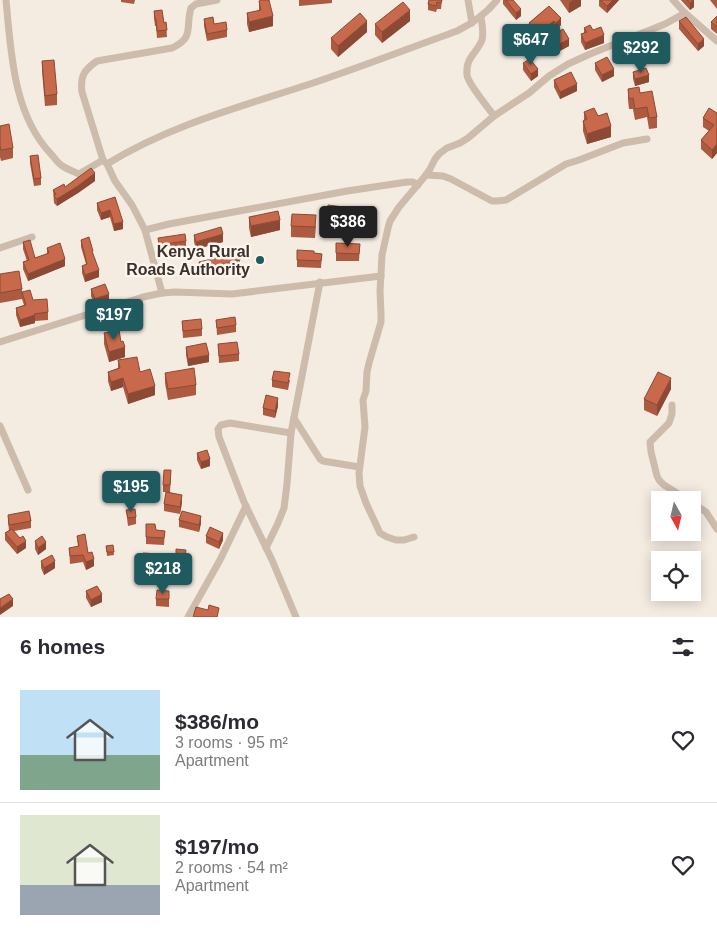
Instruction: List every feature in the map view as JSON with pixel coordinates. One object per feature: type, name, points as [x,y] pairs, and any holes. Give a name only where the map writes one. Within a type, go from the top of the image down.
[{"type":"street","points":[[6,0],[14,72],[31,127],[42,144],[61,165],[79,174],[199,120],[318,81],[457,31],[486,14],[497,0]]},
{"type":"street","points":[[162,293],[145,230],[105,162],[82,92],[81,81],[83,74],[97,61],[172,48],[179,45],[185,41],[188,35],[191,8],[196,4],[217,0]]},
{"type":"street","points":[[468,0],[472,23]]},
{"type":"street","points":[[674,0],[685,13],[717,41]]},
{"type":"street","points":[[414,537],[396,540],[387,538],[380,533],[366,503],[358,473],[365,427],[363,400],[366,391],[367,372],[380,322],[382,255],[390,221],[399,207],[426,175],[439,154],[447,148],[460,143],[494,116],[529,93],[549,76],[568,64],[664,24],[685,13]]},
{"type":"street","points":[[481,17],[483,36],[469,59],[467,75],[494,116]]},
{"type":"street","points":[[426,175],[443,176],[492,200],[501,201],[506,200],[566,164],[623,143],[647,139]]},
{"type":"street","points":[[145,230],[347,191],[407,182],[413,182],[418,185]]},
{"type":"street","points":[[0,248],[32,238]]},
{"type":"street","points":[[0,342],[143,297],[162,293],[232,294],[381,276]]},
{"type":"street","points":[[266,548],[284,508],[291,433],[320,282]]},
{"type":"street","points":[[672,405],[669,423],[650,442],[657,476],[664,485],[674,491]]},
{"type":"street","points":[[294,418],[320,459],[359,467]]},
{"type":"street","points":[[291,433],[230,423],[221,425],[218,429],[222,446],[246,506],[296,617]]},
{"type":"street","points":[[0,426],[28,490]]},
{"type":"street","points":[[188,617],[220,560],[246,506]]},
{"type":"street","points":[[701,509],[706,512],[717,529]]},
{"type":"building","points":[[269,0],[273,16],[249,22],[247,13],[261,10],[259,1]]},
{"type":"building","points":[[429,0],[442,0],[441,3],[437,2],[436,6],[428,4]]},
{"type":"building","points":[[506,0],[513,0],[521,9],[516,13]]},
{"type":"building","points":[[600,0],[613,0],[607,6]]},
{"type":"building","points":[[403,2],[410,10],[382,32],[375,24]]},
{"type":"building","points":[[549,6],[561,18],[537,34],[529,23]]},
{"type":"building","points":[[162,10],[167,30],[157,31],[154,11]]},
{"type":"building","points":[[360,13],[367,21],[338,46],[331,38]]},
{"type":"building","points":[[717,16],[717,27],[711,22]]},
{"type":"building","points":[[213,17],[214,24],[226,22],[227,30],[207,34],[204,19]]},
{"type":"building","points":[[686,17],[704,39],[698,44],[679,21]]},
{"type":"building","points":[[590,25],[593,30],[601,27],[604,35],[585,43],[581,34],[587,32],[584,28]]},
{"type":"building","points":[[563,29],[569,39],[556,46],[551,36]]},
{"type":"building","points":[[607,57],[614,69],[602,75],[595,63]]},
{"type":"building","points":[[530,59],[538,69],[531,74],[523,63]]},
{"type":"building","points":[[54,60],[57,94],[45,96],[42,61]]},
{"type":"building","points":[[646,68],[649,75],[635,79],[633,72]]},
{"type":"building","points":[[571,72],[577,84],[560,92],[554,80]]},
{"type":"building","points":[[639,87],[640,93],[652,91],[657,117],[649,118],[647,107],[635,109],[633,98],[629,99],[628,89]]},
{"type":"building","points":[[594,108],[598,116],[607,113],[611,126],[587,134],[583,121],[587,119],[584,112]]},
{"type":"building","points":[[709,108],[717,113],[717,144],[712,150],[701,140],[714,125],[703,118]]},
{"type":"building","points":[[9,124],[13,148],[1,150],[0,126]]},
{"type":"building","points":[[38,155],[41,178],[34,179],[30,156]]},
{"type":"building","points":[[91,168],[95,173],[78,186],[57,199],[54,196],[56,194],[53,190],[64,184],[65,187]]},
{"type":"building","points":[[115,197],[123,222],[114,224],[110,210],[101,213],[97,203]]},
{"type":"building","points":[[328,205],[351,208],[350,220],[327,217]]},
{"type":"building","points":[[278,211],[280,220],[251,226],[249,217]]},
{"type":"building","points":[[292,214],[316,215],[315,227],[291,226]]},
{"type":"building","points":[[221,227],[223,234],[196,242],[194,235]]},
{"type":"building","points":[[185,234],[186,241],[159,245],[158,238]]},
{"type":"building","points":[[89,237],[99,270],[85,275],[82,266],[87,264],[81,240]]},
{"type":"building","points":[[30,240],[35,258],[49,253],[47,248],[60,243],[65,259],[28,274],[23,262],[29,260],[23,242]]},
{"type":"building","points":[[336,243],[360,244],[359,254],[336,253]]},
{"type":"building","points":[[297,250],[314,251],[314,253],[322,254],[321,261],[297,260]]},
{"type":"building","points":[[239,253],[240,260],[200,268],[199,262]]},
{"type":"building","points":[[19,271],[22,289],[0,293],[0,274]]},
{"type":"building","points":[[105,284],[109,294],[95,299],[91,289]]},
{"type":"building","points":[[30,290],[33,300],[47,299],[48,312],[34,314],[20,320],[16,308],[26,305],[22,292]]},
{"type":"building","points":[[235,317],[236,325],[217,328],[216,320]]},
{"type":"building","points":[[201,319],[202,329],[183,331],[182,321]]},
{"type":"building","points":[[119,330],[121,342],[123,341],[125,347],[109,352],[104,333]]},
{"type":"building","points":[[237,342],[239,354],[219,356],[218,344]]},
{"type":"building","points":[[206,343],[209,355],[188,359],[186,347]]},
{"type":"building","points":[[137,357],[140,372],[150,369],[155,386],[128,394],[123,378],[111,382],[108,372],[120,368],[118,360]]},
{"type":"building","points":[[194,368],[196,385],[168,389],[165,373]]},
{"type":"building","points":[[274,371],[290,373],[288,383],[272,380]]},
{"type":"building","points":[[658,372],[671,378],[657,405],[644,399]]},
{"type":"building","points":[[266,395],[278,398],[275,411],[263,408]]},
{"type":"building","points":[[207,450],[210,459],[201,462],[197,453]]},
{"type":"building","points":[[164,470],[171,470],[170,485],[163,485]]},
{"type":"building","points":[[166,492],[182,495],[180,507],[164,504]]},
{"type":"building","points":[[135,509],[136,517],[128,518],[126,510]]},
{"type":"building","points":[[29,511],[31,521],[9,525],[8,515]]},
{"type":"building","points":[[182,511],[201,516],[199,525],[179,520]]},
{"type":"building","points":[[146,524],[155,524],[156,530],[165,531],[164,538],[146,537]]},
{"type":"building","points":[[210,527],[223,533],[219,542],[206,536]]},
{"type":"building","points":[[12,529],[20,538],[23,536],[26,541],[17,547],[5,533]]},
{"type":"building","points":[[85,534],[88,553],[92,552],[94,559],[86,562],[83,555],[70,556],[69,548],[79,546],[77,536]]},
{"type":"building","points":[[42,536],[46,542],[38,548],[35,541]]},
{"type":"building","points":[[113,545],[114,552],[107,552],[106,546]]},
{"type":"building","points":[[176,549],[186,550],[185,557],[189,557],[188,563],[173,561],[174,556],[176,556]]},
{"type":"building","points":[[143,553],[158,554],[157,565],[143,564]]},
{"type":"building","points":[[52,555],[55,561],[44,568],[41,561]]},
{"type":"building","points":[[97,586],[102,594],[91,600],[86,591]]},
{"type":"building","points":[[157,590],[169,591],[169,599],[156,599]]},
{"type":"building","points":[[9,594],[13,599],[0,608],[0,599]]},
{"type":"building","points":[[209,605],[219,608],[217,617],[193,617],[196,607],[208,610]]},
{"type":"place","name":"Kenya Rural Roads Authority","points":[[260,260]]}]
